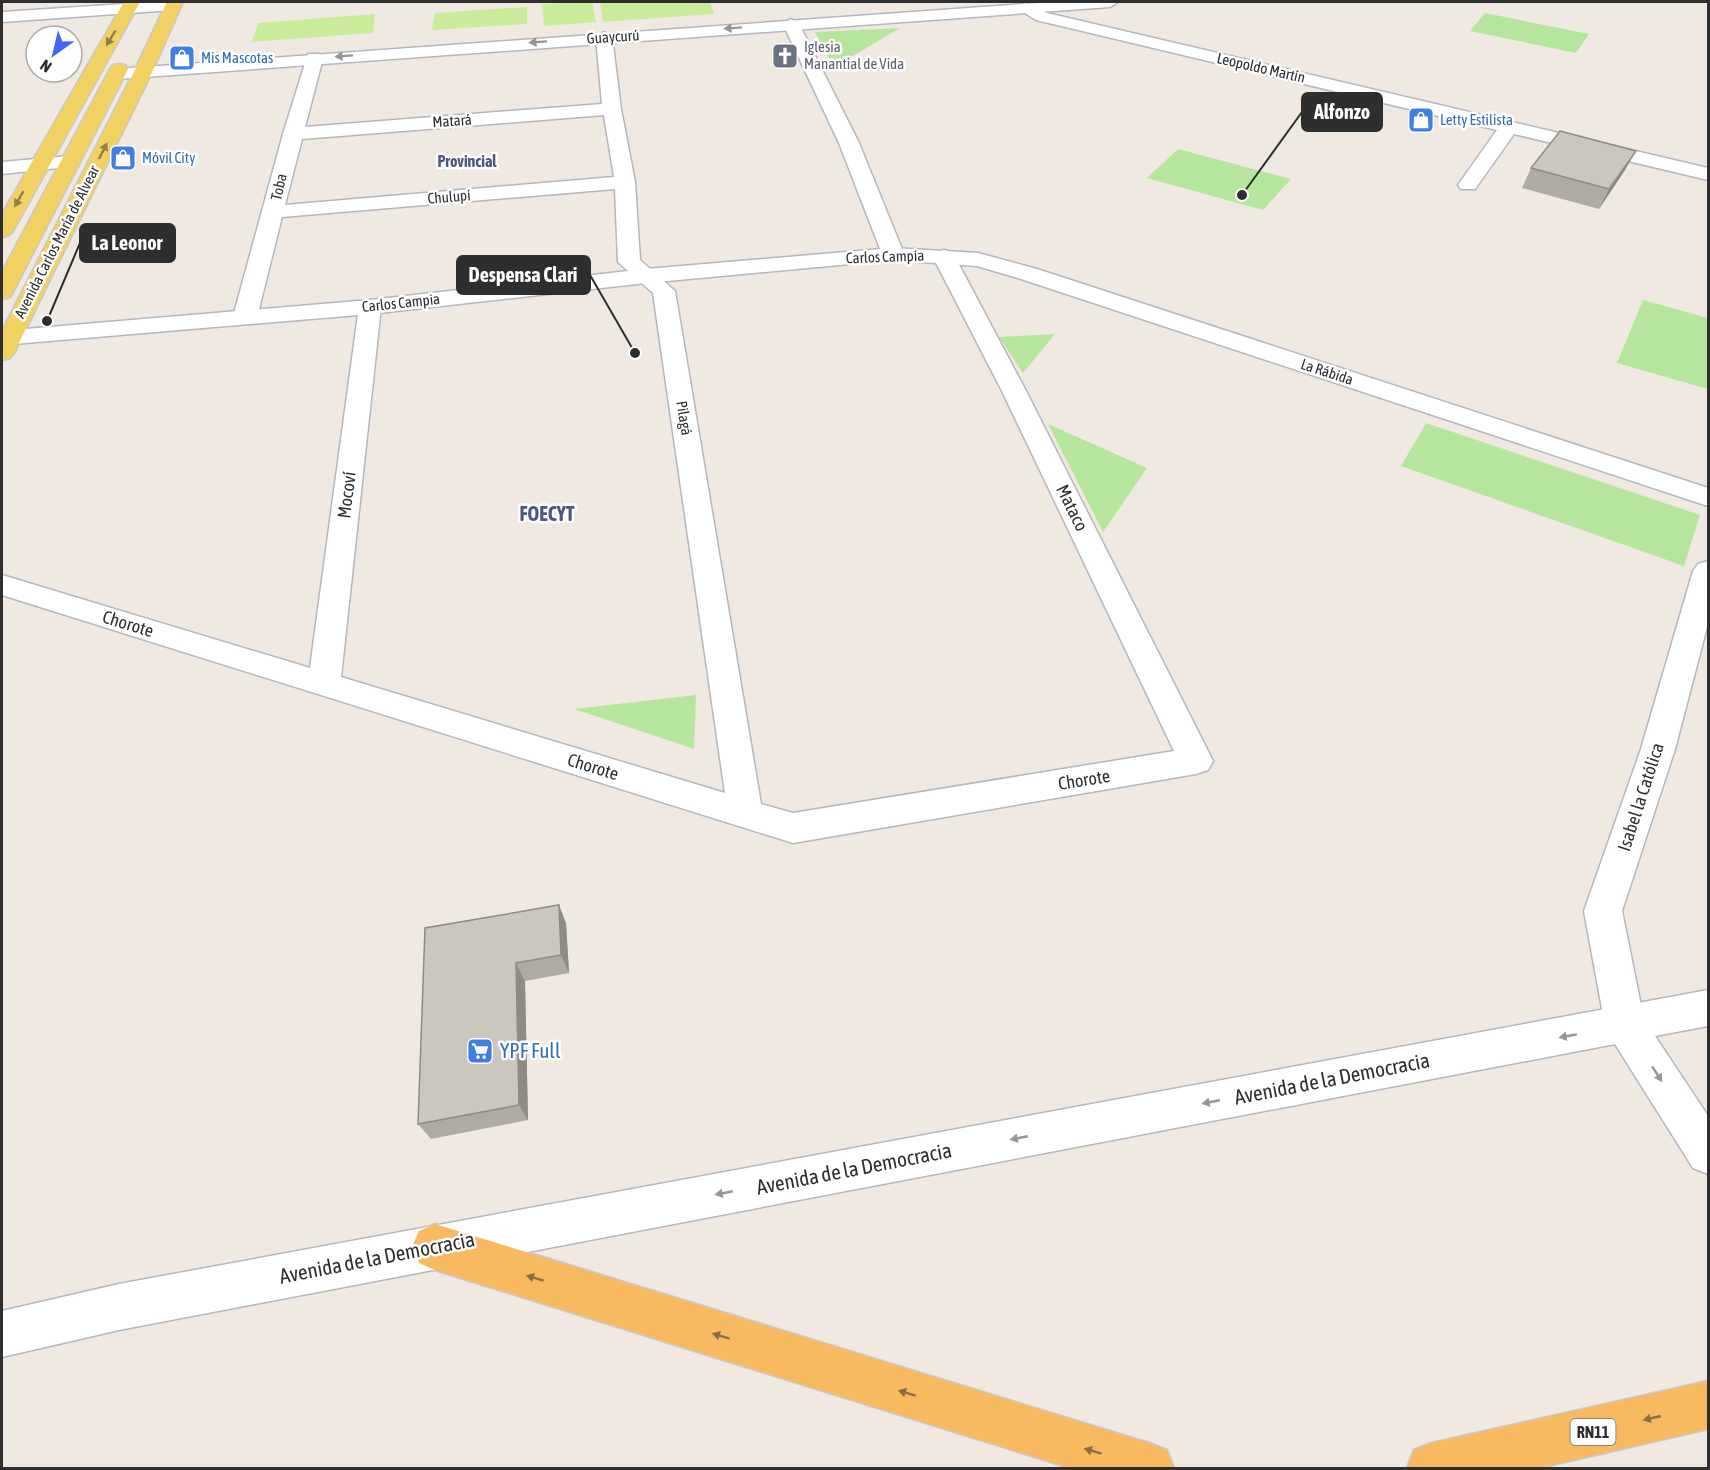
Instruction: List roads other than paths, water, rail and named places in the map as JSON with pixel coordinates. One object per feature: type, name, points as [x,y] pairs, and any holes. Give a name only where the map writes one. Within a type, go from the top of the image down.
[{"type":"highway","points":[[435,1247],[1149,1468]]},
{"type":"highway","name":"RN11","points":[[1432,1468],[1708,1405]]},
{"type":"main road","points":[[142,26],[164,3]]},
{"type":"main road","name":"Avenida Carlos María de Alvear","points":[[4,343],[142,72],[164,3]]},
{"type":"main road","points":[[2,231],[131,4]]},
{"type":"main road","name":"Avenida Carlos María de Alvear","points":[[2,292],[127,54]]},
{"type":"street","name":"Guaycurú","points":[[117,74],[1110,2]]},
{"type":"street","points":[[2,17],[131,4],[164,3]]},
{"type":"street","name":"Leopoldo Martín","points":[[1025,8],[1042,17],[1708,174]]},
{"type":"street","points":[[791,24],[849,143],[893,254]]},
{"type":"street","name":"Pilagá","points":[[604,37],[612,109],[625,182],[629,262],[664,291],[745,814]]},
{"type":"street","name":"Toba","points":[[245,316],[314,58]]},
{"type":"street","name":"Matará","points":[[292,134],[612,109]]},
{"type":"street","points":[[1468,185],[1509,127]]},
{"type":"street","points":[[2,168],[70,162]]},
{"type":"street","name":"Chulupí","points":[[273,212],[625,182]]},
{"type":"street","name":"Carlos Campia","points":[[4,343],[245,316],[370,307],[646,276],[893,254],[944,257]]},
{"type":"street","name":"La Rábida","points":[[944,257],[978,260],[1029,274],[1708,497]]},
{"type":"street","name":"Mataco","points":[[944,257],[1014,391],[1197,761]]},
{"type":"street","name":"Mocoví","points":[[324,684],[370,307]]},
{"type":"street","name":"Isabel la Católica","points":[[1625,1025],[1603,911],[1658,749],[1708,571]]},
{"type":"street","name":"Chorote","points":[[2,585],[793,828],[1197,761]]},
{"type":"street","name":"Avenida de la Democracia","points":[[2,1334],[119,1307],[1708,1008]]},
{"type":"street","points":[[1625,1025],[1708,1153]]},
{"type":"place","name":"Iglesia Manantial de Vida","points":[[785,56]]},
{"type":"place","name":"Mis Mascotas","points":[[182,58]]},
{"type":"place","name":"Letty Estilista","points":[[1421,120]]},
{"type":"place","name":"Móvil City","points":[[123,158]]},
{"type":"place","name":"Alfonzo","points":[[1242,195]]},
{"type":"place","name":"La Leonor","points":[[47,321]]},
{"type":"place","name":"Despensa Clari","points":[[635,353]]},
{"type":"place","name":"YPF Full","points":[[480,1051]]},
{"type":"district","name":"Provincial","points":[[467,161]]},
{"type":"district","name":"FOECYT","points":[[547,514]]}]
